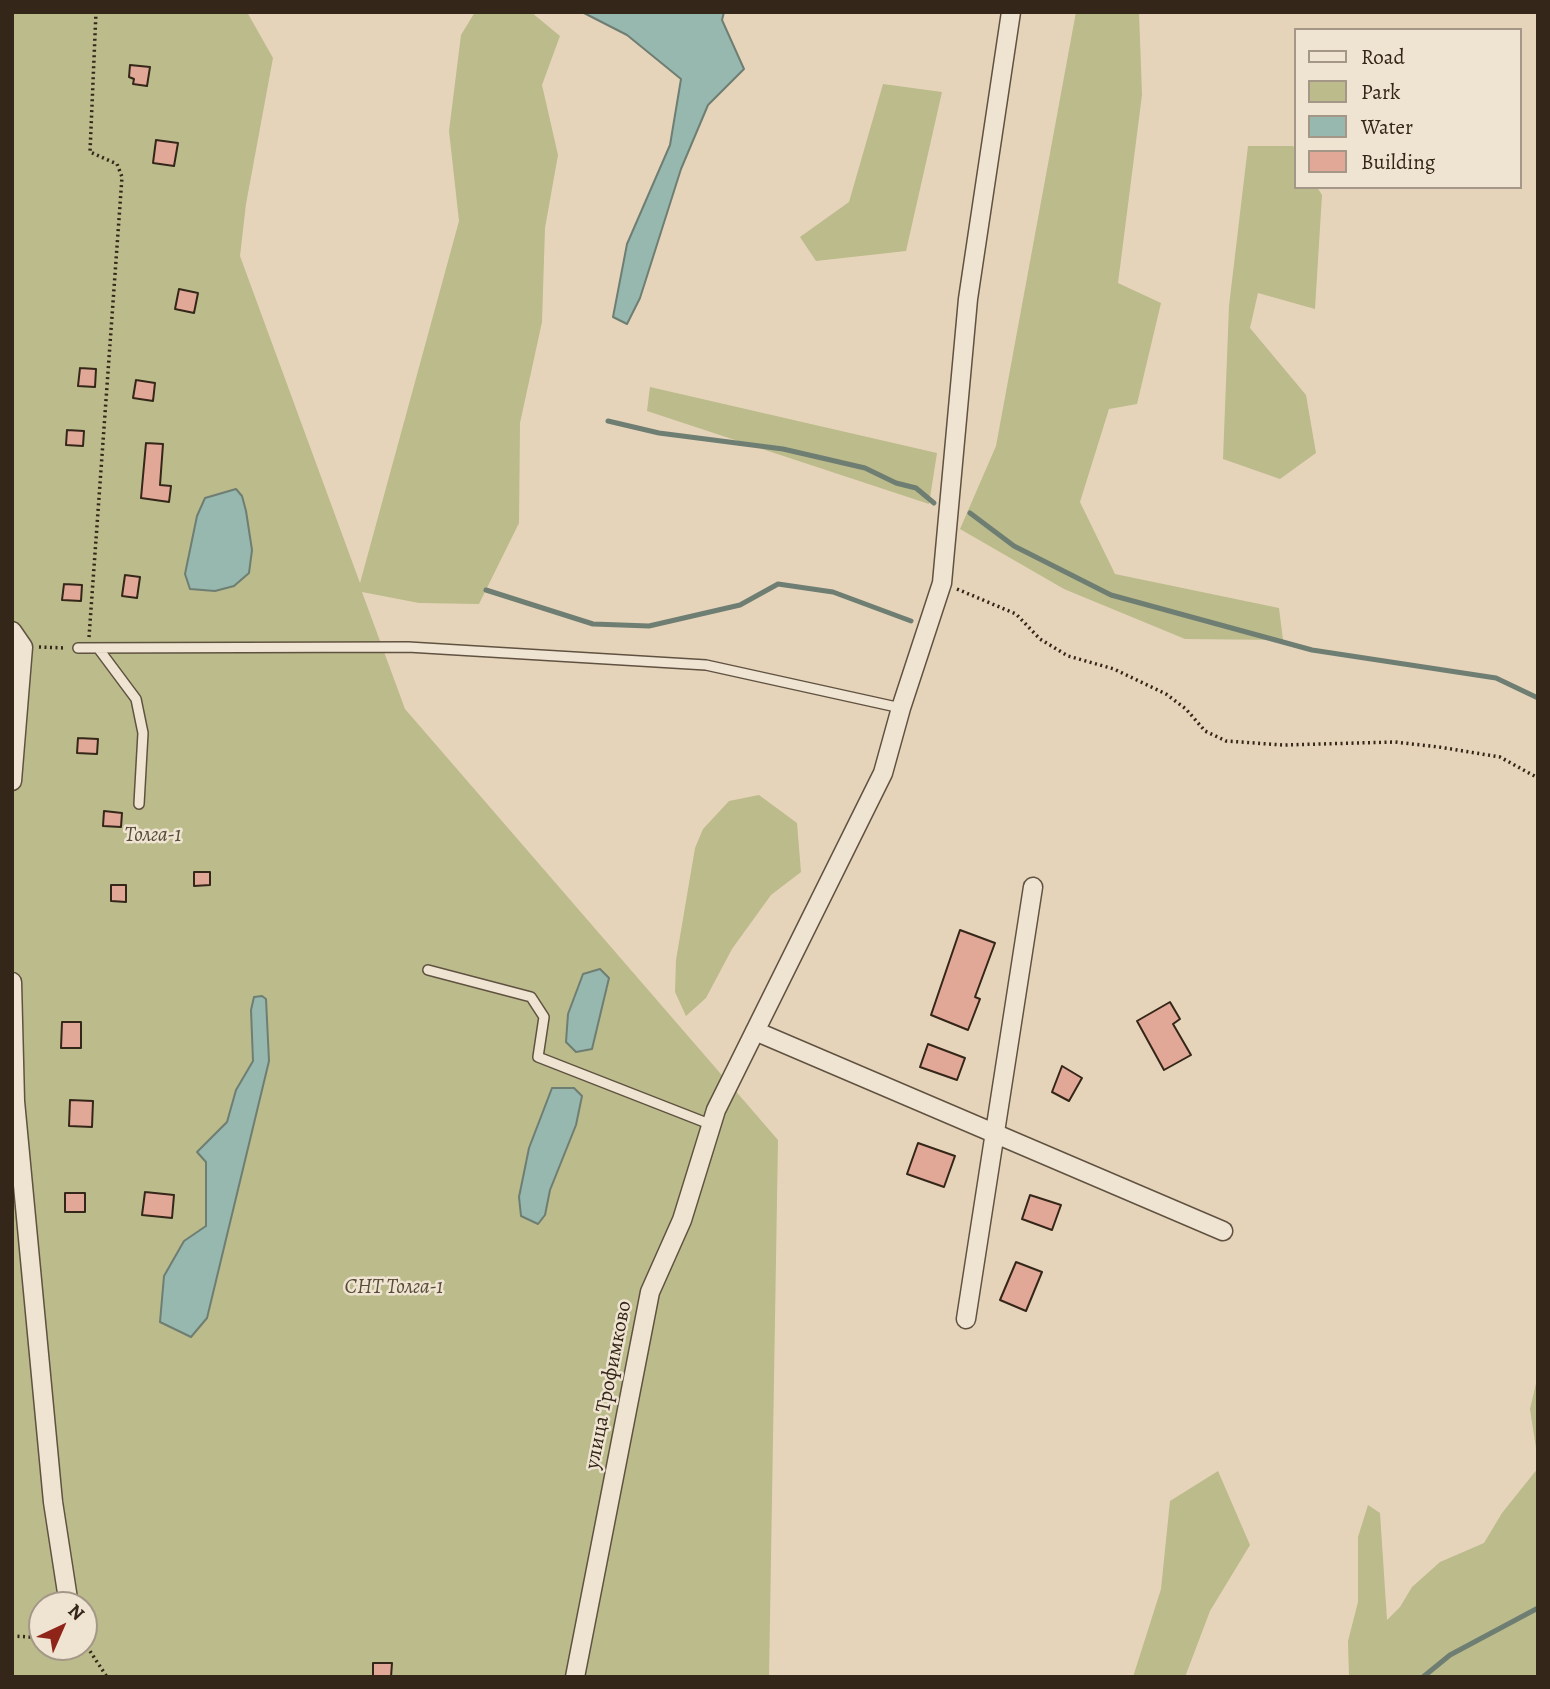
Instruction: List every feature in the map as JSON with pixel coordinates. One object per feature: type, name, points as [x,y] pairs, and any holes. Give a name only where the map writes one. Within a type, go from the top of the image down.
[{"type":"street","name":"улица Трофимково","points":[[575,1677],[650,1292],[682,1220],[714,1117],[883,773],[942,583],[968,299],[1011,12]]},
{"type":"street","points":[[12,631],[23,647],[12,781]]},
{"type":"street","points":[[966,1318],[1033,887]]},
{"type":"street","points":[[12,982],[15,1101],[53,1502],[67,1591]]},
{"type":"street","points":[[755,1031],[1223,1231]]},
{"type":"lane","points":[[88,647],[408,647],[706,665],[901,708]]},
{"type":"lane","points":[[88,647],[136,699],[143,733],[139,804]]},
{"type":"lane","points":[[428,970],[531,997],[544,1017],[538,1057],[714,1117]]},
{"type":"path","points":[[23,647],[88,647],[122,177],[117,164],[90,152],[96,12]]},
{"type":"path","points":[[942,583],[1017,614],[1040,639],[1068,656],[1114,669],[1166,694],[1186,709],[1205,731],[1226,741],[1283,745],[1395,742],[1439,747],[1500,757],[1538,778]]},
{"type":"path","points":[[96,1661],[107,1677]]},
{"type":"green space","name":"СНТ Толга-1","points":[[12,12],[247,12],[273,58],[246,204],[240,256],[360,583],[459,221],[449,131],[461,35],[475,12],[531,12],[560,36],[542,85],[558,155],[545,228],[542,322],[520,423],[519,523],[479,604],[419,603],[362,592],[405,709],[778,1140],[769,1677],[12,1677]]},
{"type":"green space","points":[[1076,12],[1139,12],[1142,95],[1118,283],[1161,303],[1137,404],[1109,409],[1080,502],[1115,574],[1279,608],[1283,640],[1185,639],[1064,589],[960,529],[996,446]]},
{"type":"green space","points":[[883,84],[942,92],[906,251],[816,261],[800,237],[849,202]]},
{"type":"green space","points":[[1248,146],[1293,146],[1294,189],[1318,189],[1322,195],[1315,309],[1258,293],[1250,328],[1306,395],[1316,453],[1280,479],[1223,459],[1229,306]]},
{"type":"green space","points":[[650,387],[937,453],[929,504],[647,411]]},
{"type":"green space","points":[[759,795],[797,823],[801,872],[771,895],[732,949],[706,998],[686,1016],[675,992],[676,960],[695,848],[703,829],[729,801]]},
{"type":"green space","points":[[1538,1375],[1538,1461],[1530,1409]]},
{"type":"green space","points":[[1538,1468],[1538,1677],[1349,1677],[1348,1641],[1358,1602],[1358,1537],[1368,1505],[1380,1513],[1387,1620],[1400,1607],[1412,1587],[1440,1562],[1484,1543],[1502,1513]]},
{"type":"green space","points":[[1218,1471],[1250,1545],[1210,1611],[1185,1677],[1133,1677],[1161,1589],[1170,1501]]},
{"type":"water","points":[[582,12],[724,12],[722,20],[744,69],[708,105],[681,169],[640,298],[627,324],[613,317],[627,244],[670,145],[681,79],[627,35]]},
{"type":"water","points":[[236,489],[242,496],[246,511],[252,550],[249,573],[234,586],[215,591],[190,589],[185,574],[197,516],[205,498]]},
{"type":"water","points":[[600,969],[609,978],[592,1049],[576,1052],[566,1042],[568,1014],[583,974]]},
{"type":"water","points":[[262,996],[266,999],[269,1061],[207,1318],[191,1337],[160,1322],[164,1276],[184,1241],[206,1226],[206,1162],[197,1152],[227,1122],[236,1090],[253,1061],[251,1010],[254,997]]},
{"type":"water","points":[[552,1088],[574,1088],[582,1096],[576,1125],[550,1190],[545,1215],[538,1224],[521,1216],[519,1197],[529,1148]]},
{"type":"building","points":[[130,65],[150,67],[147,86],[133,84],[134,79],[129,77]]},
{"type":"building","points":[[156,140],[178,143],[174,166],[153,163]]},
{"type":"building","points":[[179,289],[198,293],[194,313],[175,309]]},
{"type":"building","points":[[80,368],[96,369],[95,387],[78,386]]},
{"type":"building","points":[[136,380],[155,383],[153,401],[133,398]]},
{"type":"building","points":[[67,430],[84,431],[83,446],[66,445]]},
{"type":"building","points":[[146,443],[163,444],[160,485],[171,486],[169,502],[141,498]]},
{"type":"building","points":[[125,575],[140,577],[137,598],[122,596]]},
{"type":"building","points":[[64,584],[82,585],[81,601],[62,600]]},
{"type":"building","points":[[78,738],[98,739],[97,754],[77,753]]},
{"type":"building","points":[[104,811],[122,813],[121,827],[103,826]]},
{"type":"building","points":[[194,872],[210,872],[210,885],[194,886]]},
{"type":"building","points":[[111,885],[126,885],[126,902],[111,901]]},
{"type":"building","points":[[960,930],[995,943],[975,997],[980,999],[968,1030],[931,1015]]},
{"type":"building","points":[[1170,1002],[1180,1019],[1173,1024],[1191,1055],[1164,1070],[1137,1021]]},
{"type":"building","points":[[62,1022],[81,1022],[81,1048],[61,1048]]},
{"type":"building","points":[[928,1044],[965,1058],[957,1080],[920,1067]]},
{"type":"building","points":[[1062,1066],[1082,1078],[1069,1101],[1052,1092]]},
{"type":"building","points":[[70,1100],[93,1101],[92,1127],[69,1126]]},
{"type":"building","points":[[918,1143],[955,1156],[944,1187],[907,1174]]},
{"type":"building","points":[[145,1192],[174,1195],[172,1218],[142,1215]]},
{"type":"building","points":[[65,1193],[85,1193],[85,1212],[65,1212]]},
{"type":"building","points":[[1030,1195],[1061,1205],[1052,1230],[1022,1219]]},
{"type":"building","points":[[1016,1262],[1042,1272],[1026,1311],[1000,1300]]},
{"type":"building","points":[[373,1663],[392,1663],[391,1677],[373,1677]]},
{"type":"waterway","points":[[608,421],[659,433],[783,449],[865,468],[896,483],[916,488],[934,503]]},
{"type":"waterway","points":[[970,513],[1014,546],[1111,595],[1312,650],[1496,678],[1538,698]]},
{"type":"waterway","points":[[486,590],[593,624],[649,626],[740,605],[778,584],[833,592],[911,621]]},
{"type":"waterway","points":[[1423,1677],[1450,1655],[1538,1608]]},
{"type":"park label","name":"Толга-1","points":[[153,836]]}]
